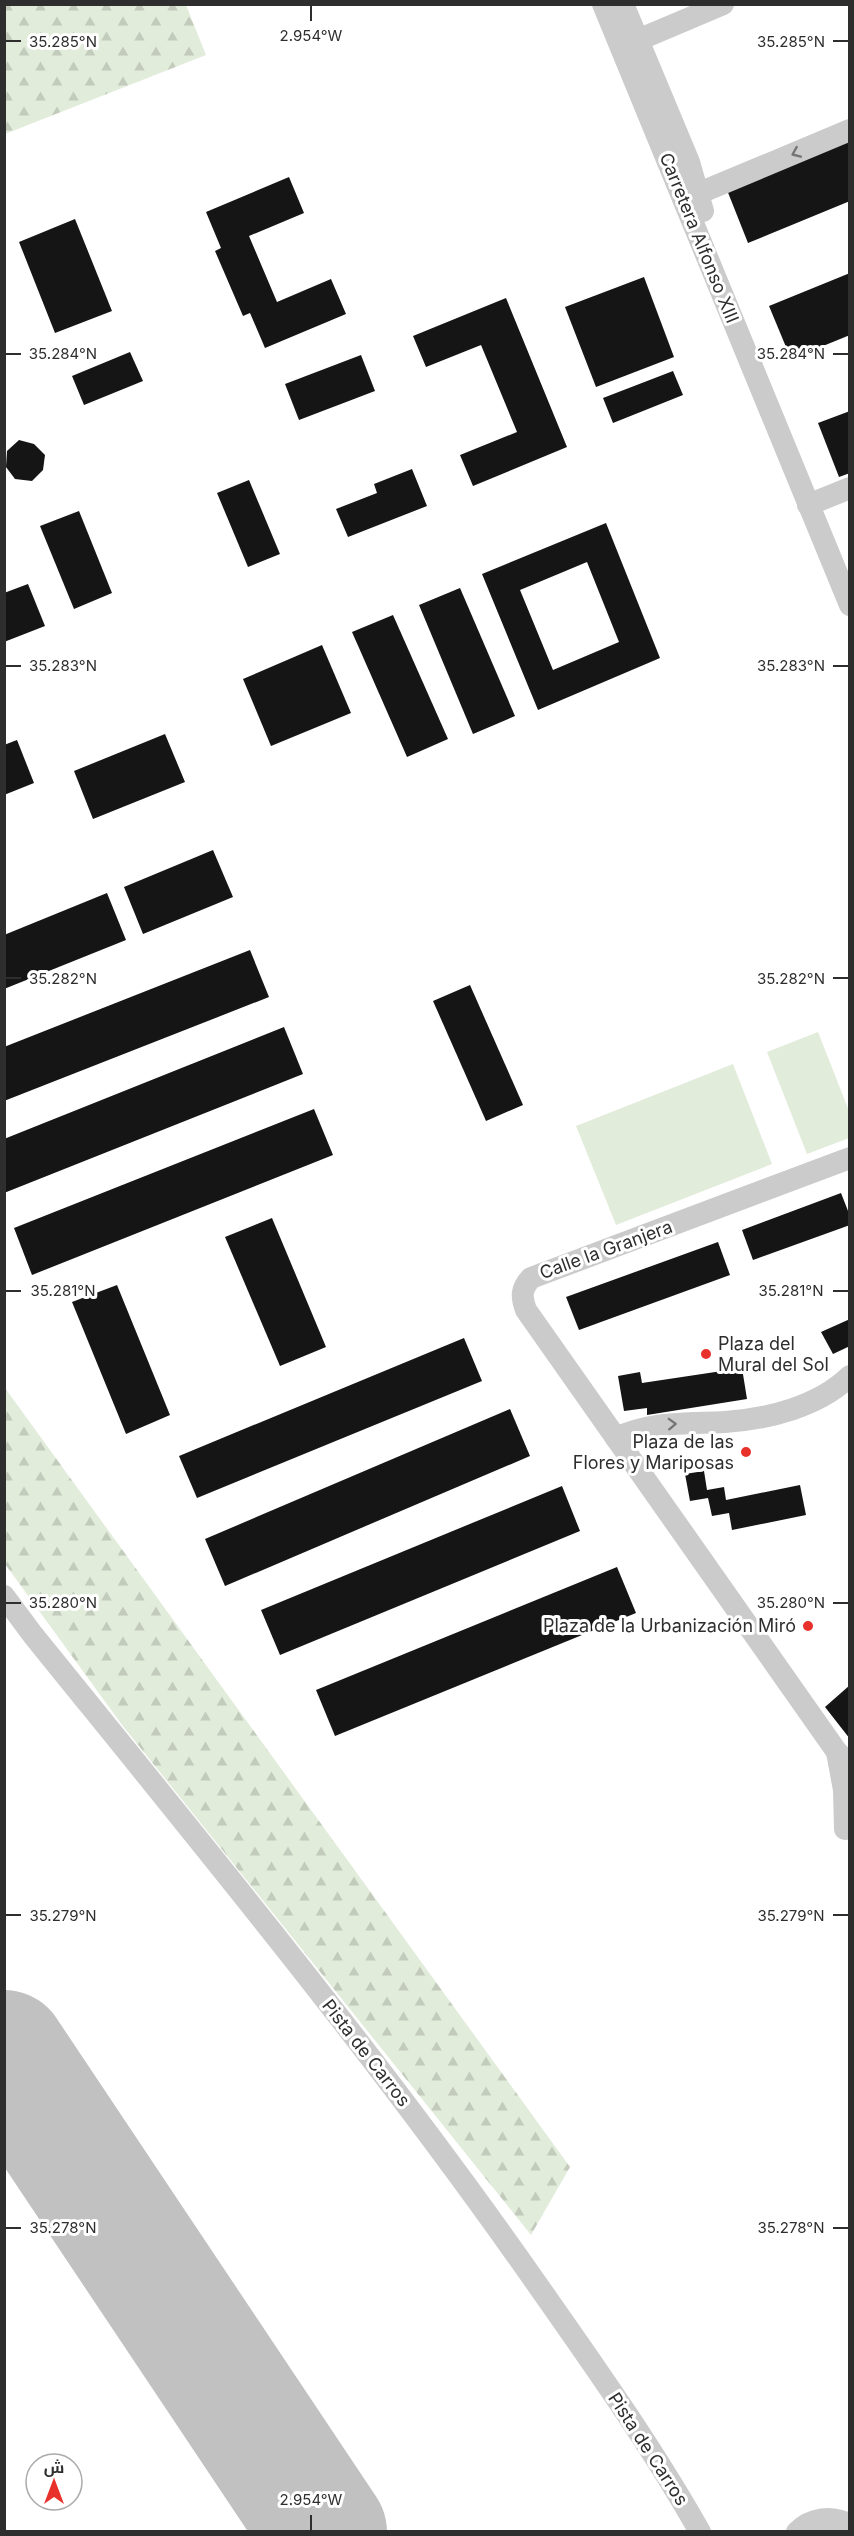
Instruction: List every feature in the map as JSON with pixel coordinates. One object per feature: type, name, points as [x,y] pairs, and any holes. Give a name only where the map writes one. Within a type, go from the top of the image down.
[{"type":"street","name":"Carretera Alfonso XIII","points":[[603,4],[689,193],[814,503],[849,605]]},
{"type":"street","points":[[611,4],[625,35],[638,40],[723,4]]},
{"type":"street","name":"Carretera Alfonso XIII","points":[[622,4],[689,162],[689,193]]},
{"type":"street","points":[[689,193],[737,178],[849,130]]},
{"type":"street","points":[[814,503],[849,488]]},
{"type":"street","name":"Carretera Alfonso XIII","points":[[814,503],[849,574]]},
{"type":"street","name":"Calle la Granjera","points":[[848,1836],[843,1790],[843,1758],[526,1310],[522,1298],[524,1286],[531,1278],[849,1158]]},
{"type":"street","points":[[616,1438],[657,1424],[727,1422],[792,1409],[826,1394],[849,1376]]},
{"type":"street","name":"Pista de Carros","points":[[4,1596],[366,2052],[481,2204],[599,2374],[700,2532]]},
{"type":"street","points":[[797,2532],[807,2523],[820,2519],[833,2519],[849,2525]]},
{"type":"green space","points":[[5,4],[186,5],[206,55],[5,134]]},
{"type":"green space","points":[[818,1032],[849,1111],[849,1138],[807,1154],[767,1052]]},
{"type":"green space","points":[[733,1064],[772,1164],[616,1225],[576,1126]]},
{"type":"green space","points":[[5,1388],[570,2167],[531,2235],[122,1725],[5,1564]]},
{"type":"building","points":[[850,134],[850,201],[748,243],[725,185]]},
{"type":"building","points":[[289,177],[304,213],[249,236],[277,302],[331,279],[346,314],[265,348],[250,313],[243,316],[215,251],[221,248],[206,212]]},
{"type":"building","points":[[75,219],[112,311],[55,333],[19,242]]},
{"type":"building","points":[[850,273],[850,335],[791,359],[769,306]]},
{"type":"building","points":[[644,277],[674,357],[596,387],[565,307]]},
{"type":"building","points":[[506,298],[567,447],[473,486],[460,455],[517,432],[481,345],[426,367],[413,336]]},
{"type":"building","points":[[130,352],[143,381],[84,405],[72,376]]},
{"type":"building","points":[[361,355],[375,391],[299,420],[285,384]]},
{"type":"building","points":[[673,371],[683,395],[613,423],[603,398]]},
{"type":"building","points":[[850,411],[850,473],[839,477],[818,423]]},
{"type":"building","points":[[19,440],[34,444],[45,455],[43,470],[32,481],[15,479],[6,467],[7,451]]},
{"type":"building","points":[[412,469],[427,506],[348,537],[336,509],[377,493],[374,484]]},
{"type":"building","points":[[249,480],[280,554],[248,567],[217,493]]},
{"type":"building","points":[[79,511],[112,593],[74,609],[40,526]]},
{"type":"building","points":[[606,523],[660,658],[538,710],[482,574]],"holes":[[[587,562],[619,642],[553,670],[520,590]]]},
{"type":"building","points":[[28,584],[45,626],[4,642],[4,593]]},
{"type":"building","points":[[460,588],[515,716],[473,734],[419,605]]},
{"type":"building","points":[[393,615],[448,739],[407,757],[352,632]]},
{"type":"building","points":[[322,645],[351,713],[271,746],[243,679]]},
{"type":"building","points":[[165,734],[185,782],[93,819],[74,771]]},
{"type":"building","points":[[17,740],[34,783],[4,795],[4,745]]},
{"type":"building","points":[[213,850],[233,897],[143,934],[124,887]]},
{"type":"building","points":[[107,893],[126,940],[4,989],[4,935]]},
{"type":"building","points":[[250,950],[269,997],[4,1101],[4,1047]]},
{"type":"building","points":[[470,985],[523,1105],[486,1121],[433,1001]]},
{"type":"building","points":[[284,1027],[303,1074],[4,1193],[4,1139]]},
{"type":"building","points":[[314,1109],[333,1155],[32,1275],[14,1228]]},
{"type":"building","points":[[841,1193],[850,1216],[850,1225],[753,1260],[742,1230]]},
{"type":"building","points":[[272,1218],[326,1347],[280,1366],[225,1237]]},
{"type":"building","points":[[718,1242],[730,1275],[579,1330],[566,1297]]},
{"type":"building","points":[[117,1285],[170,1415],[126,1434],[72,1302]]},
{"type":"building","points":[[850,1319],[850,1346],[833,1354],[821,1332]]},
{"type":"building","points":[[464,1338],[482,1381],[197,1498],[179,1456]]},
{"type":"building","points":[[742,1368],[747,1399],[647,1415],[647,1408],[624,1411],[618,1376],[640,1372],[642,1383]]},
{"type":"building","points":[[510,1409],[530,1456],[225,1586],[205,1539]]},
{"type":"building","points":[[704,1471],[707,1490],[724,1487],[726,1500],[800,1485],[806,1515],[732,1530],[729,1513],[712,1516],[708,1498],[690,1501],[685,1474]]},
{"type":"building","points":[[562,1486],[580,1531],[280,1655],[261,1610]]},
{"type":"building","points":[[617,1567],[636,1613],[335,1736],[316,1690]]},
{"type":"building","points":[[850,1685],[850,1739],[825,1707]]},
{"type":"runway","points":[[4,2053],[324,2532]]},
{"type":"place","name":"Plaza del Mural del Sol","points":[[706,1354]]},
{"type":"place","name":"Plaza de las Flores y Mariposas","points":[[746,1452]]},
{"type":"place","name":"Plaza de la Urbanización Miró","points":[[808,1626]]}]
